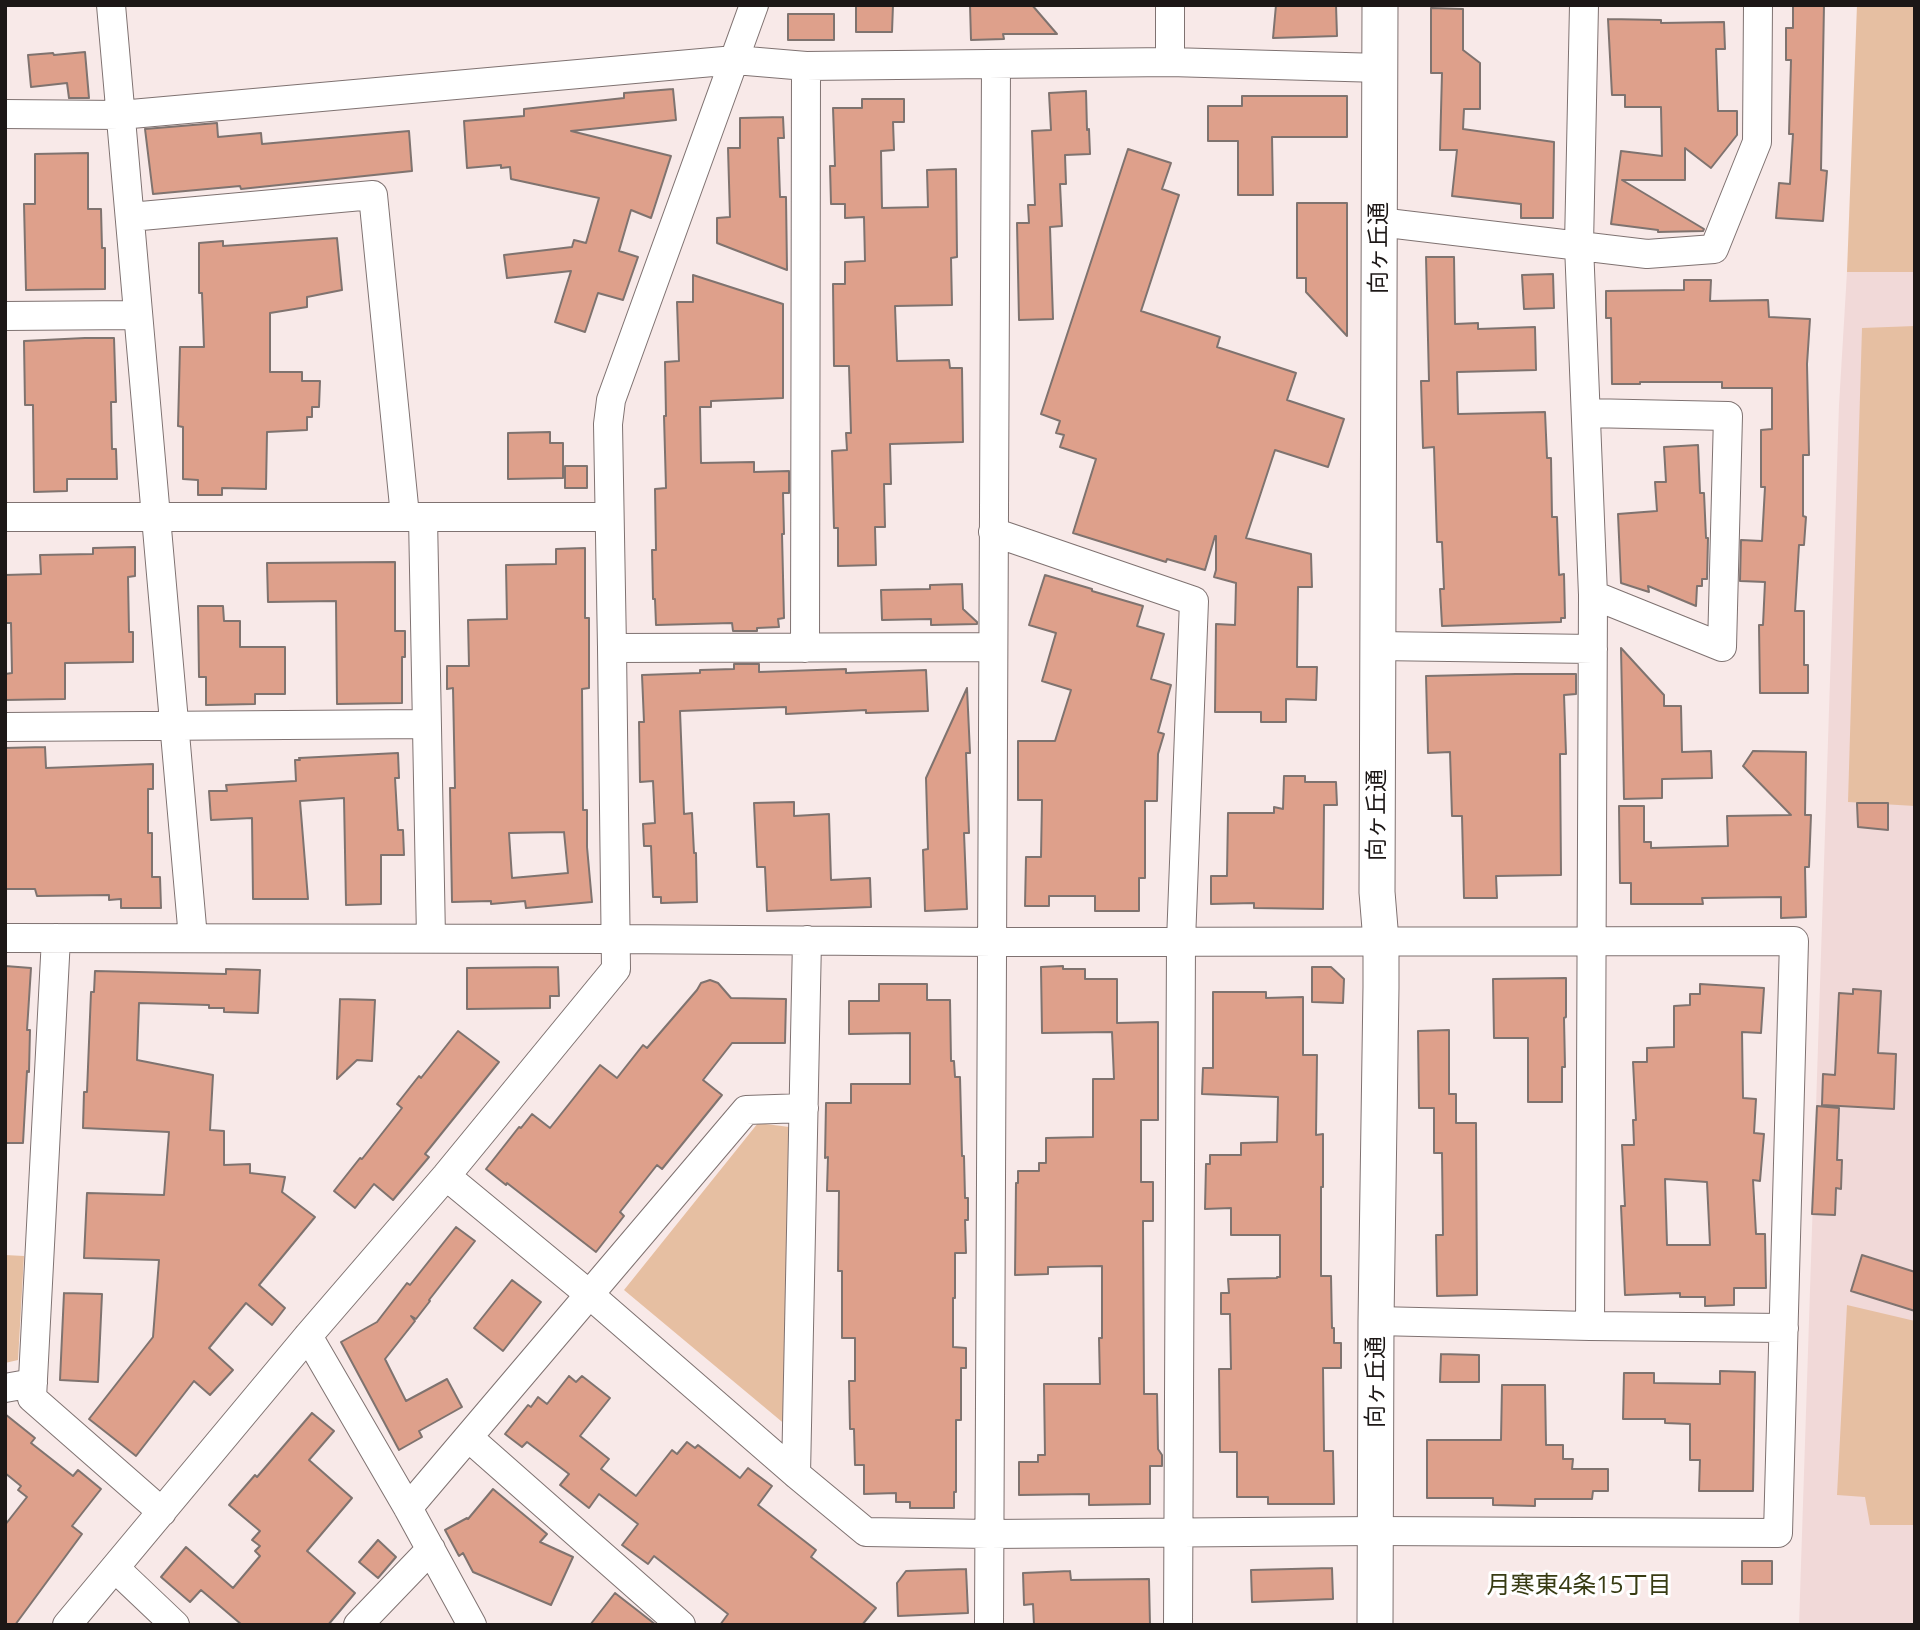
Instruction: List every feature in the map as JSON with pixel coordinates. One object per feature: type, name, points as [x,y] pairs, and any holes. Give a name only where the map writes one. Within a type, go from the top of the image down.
[{"type":"street","points":[[111,5],[193,938]]},
{"type":"street","points":[[68,1625],[308,1336],[446,1176],[616,969],[608,424],[611,400],[754,5]]},
{"type":"street","points":[[1170,5],[1170,62]]},
{"type":"street","name":"向ヶ丘通","points":[[1375,1625],[1381,941],[1377,892],[1380,5]]},
{"type":"street","points":[[1584,5],[1579,245],[1593,595],[1590,1326]]},
{"type":"street","points":[[1379,222],[1647,254],[1714,249],[1757,142],[1758,5]]},
{"type":"street","points":[[5,114],[120,115],[735,60],[806,66],[1170,62],[1380,68]]},
{"type":"street","points":[[989,1625],[996,65]]},
{"type":"street","points":[[805,648],[806,66]]},
{"type":"street","points":[[130,217],[373,195],[414,516],[426,724],[431,939]]},
{"type":"street","points":[[5,316],[137,315]]},
{"type":"street","points":[[1586,413],[1728,416],[1722,647],[1593,595]]},
{"type":"street","points":[[5,517],[609,517]]},
{"type":"street","points":[[993,532],[1194,601],[1181,942],[1178,1625]]},
{"type":"street","points":[[1377,646],[1593,649]]},
{"type":"street","points":[[612,648],[993,647]]},
{"type":"street","points":[[5,727],[426,724]]},
{"type":"street","points":[[5,938],[993,942],[1794,941],[1778,1533],[866,1532],[590,1295],[446,1176]]},
{"type":"street","points":[[56,938],[19,1385],[162,1512]]},
{"type":"street","points":[[796,1474],[807,940]]},
{"type":"street","points":[[408,1508],[746,1110],[804,1108]]},
{"type":"street","points":[[1376,1321],[1784,1328]]},
{"type":"street","points":[[308,1336],[472,1625]]},
{"type":"street","points":[[469,1438],[681,1625]]},
{"type":"street","points":[[358,1625],[431,1549]]},
{"type":"street","points":[[115,1568],[175,1625]]},
{"type":"shaded area","points":[[1857,5],[1915,5],[1915,272],[1847,272]]},
{"type":"shaded area","points":[[1847,272],[1915,272],[1915,1625],[1799,1625],[1839,405]]},
{"type":"shaded area","points":[[1915,326],[1915,806],[1848,802],[1862,328]]},
{"type":"shaded area","points":[[758,1123],[797,1128],[787,1426],[624,1290]]},
{"type":"shaded area","points":[[5,1255],[24,1256],[18,1360],[5,1363]]},
{"type":"shaded area","points":[[1847,1305],[1915,1321],[1915,1525],[1870,1525],[1865,1497],[1837,1495]]},
{"type":"building","points":[[856,5],[893,5],[892,32],[856,32]]},
{"type":"building","points":[[970,5],[1032,5],[1057,34],[1003,34],[1004,39],[971,40]]},
{"type":"building","points":[[1276,5],[1336,5],[1337,36],[1273,38]]},
{"type":"building","points":[[1793,5],[1824,5],[1821,170],[1827,171],[1823,221],[1776,218],[1779,183],[1790,184],[1793,134],[1789,134],[1791,60],[1786,60],[1786,28],[1793,28]]},
{"type":"building","points":[[1431,8],[1463,9],[1463,50],[1480,63],[1480,109],[1464,109],[1463,129],[1554,142],[1553,218],[1521,218],[1521,204],[1452,196],[1457,150],[1440,150],[1442,73],[1431,73]]},
{"type":"building","points":[[788,14],[834,14],[834,40],[788,40]]},
{"type":"building","points":[[1608,19],[1661,20],[1661,23],[1724,22],[1725,49],[1716,49],[1718,111],[1737,111],[1737,135],[1711,168],[1685,148],[1685,180],[1622,180],[1704,229],[1703,231],[1658,232],[1611,224],[1621,151],[1662,156],[1661,107],[1625,107],[1625,95],[1612,95]]},
{"type":"building","points":[[85,52],[89,98],[69,98],[67,83],[31,87],[28,55]]},
{"type":"building","points":[[673,89],[676,120],[571,131],[671,156],[651,218],[631,210],[619,251],[638,257],[623,300],[598,293],[585,332],[555,322],[571,271],[507,278],[504,255],[572,247],[574,240],[586,243],[599,198],[511,179],[510,167],[501,168],[501,165],[467,168],[464,121],[524,116],[524,109],[624,98],[624,93]]},
{"type":"building","points":[[1086,91],[1090,154],[1065,155],[1066,184],[1060,184],[1062,226],[1050,227],[1053,319],[1019,320],[1017,223],[1029,223],[1028,205],[1035,205],[1032,131],[1051,130],[1049,93]]},
{"type":"building","points":[[1242,96],[1347,96],[1347,137],[1272,137],[1273,195],[1238,195],[1238,141],[1208,141],[1208,106],[1242,106]]},
{"type":"building","points":[[862,99],[904,99],[904,122],[893,122],[894,150],[881,151],[882,208],[928,207],[927,170],[956,169],[957,257],[951,258],[952,305],[895,306],[897,361],[949,360],[950,368],[962,368],[963,442],[890,444],[891,484],[884,484],[885,527],[875,527],[876,565],[838,566],[832,451],[847,450],[846,433],[851,433],[849,366],[834,366],[833,284],[845,284],[845,262],[865,261],[864,217],[845,218],[845,204],[831,204],[830,166],[835,166],[833,108],[862,108]]},
{"type":"building","points":[[783,117],[784,138],[778,138],[780,197],[786,197],[787,270],[717,243],[717,218],[730,217],[728,148],[740,148],[740,118]]},
{"type":"building","points":[[217,123],[218,137],[261,133],[262,144],[409,131],[412,171],[241,189],[240,186],[153,194],[145,129]]},
{"type":"building","points":[[1128,149],[1171,163],[1162,189],[1179,195],[1141,311],[1220,337],[1217,347],[1296,373],[1287,400],[1344,419],[1328,467],[1275,450],[1246,538],[1311,554],[1312,587],[1298,587],[1297,667],[1317,667],[1316,700],[1286,699],[1286,722],[1261,722],[1261,712],[1215,712],[1216,624],[1235,625],[1236,583],[1214,577],[1216,536],[1205,570],[1167,559],[1166,562],[1073,533],[1096,459],[1060,447],[1064,435],[1056,433],[1060,421],[1041,414]]},
{"type":"building","points":[[88,153],[88,209],[101,209],[105,289],[26,290],[24,204],[35,204],[35,154]]},
{"type":"building","points":[[1297,203],[1347,203],[1347,336],[1306,292],[1306,278],[1297,278]]},
{"type":"building","points":[[337,238],[342,290],[307,297],[307,307],[270,313],[270,372],[302,372],[302,381],[320,381],[319,407],[312,407],[312,417],[307,417],[307,430],[267,432],[266,489],[222,488],[222,495],[198,495],[198,480],[183,479],[183,427],[178,426],[180,347],[204,347],[202,293],[199,293],[199,243],[223,241],[223,246]]},
{"type":"building","points":[[1426,257],[1454,257],[1455,324],[1478,323],[1478,329],[1535,327],[1536,370],[1457,372],[1458,414],[1545,412],[1547,458],[1551,458],[1552,517],[1557,517],[1559,575],[1564,574],[1565,618],[1561,618],[1561,622],[1442,626],[1442,542],[1437,542],[1434,447],[1423,448],[1421,381],[1429,381]]},
{"type":"building","points":[[1553,274],[1554,308],[1524,309],[1522,275]]},
{"type":"building","points":[[693,275],[783,304],[783,398],[711,401],[711,407],[700,407],[701,463],[754,462],[754,472],[789,471],[789,493],[783,493],[784,618],[778,619],[779,627],[733,631],[732,623],[656,625],[652,550],[656,550],[655,489],[666,488],[665,362],[679,361],[677,302],[693,302]]},
{"type":"building","points":[[1684,280],[1711,280],[1710,301],[1768,300],[1769,317],[1810,319],[1807,364],[1809,455],[1803,455],[1803,516],[1806,517],[1804,545],[1799,545],[1795,611],[1804,611],[1804,665],[1808,665],[1808,693],[1760,693],[1759,625],[1763,625],[1765,582],[1740,581],[1741,540],[1762,541],[1765,487],[1761,487],[1761,430],[1772,429],[1772,388],[1722,388],[1722,382],[1612,384],[1611,318],[1606,318],[1606,291],[1684,290]]},
{"type":"building","points":[[114,338],[116,402],[111,402],[112,449],[116,449],[117,479],[67,479],[67,491],[34,492],[33,405],[25,405],[24,341]]},
{"type":"building","points":[[550,432],[550,443],[563,443],[563,478],[508,479],[508,433]]},
{"type":"building","points":[[1698,445],[1700,493],[1704,493],[1708,538],[1707,579],[1702,579],[1702,586],[1697,586],[1696,606],[1648,586],[1649,592],[1621,583],[1618,514],[1657,511],[1655,482],[1666,482],[1664,447]]},
{"type":"building","points":[[565,466],[587,466],[587,488],[565,488]]},
{"type":"building","points":[[135,547],[135,576],[128,577],[129,632],[133,632],[133,662],[65,663],[65,699],[5,700],[5,674],[12,673],[11,623],[5,623],[5,575],[41,574],[40,555],[93,554],[93,548]]},
{"type":"building","points":[[585,548],[589,688],[582,689],[583,810],[587,810],[592,902],[526,908],[525,901],[491,904],[491,901],[452,902],[450,788],[455,788],[453,688],[447,689],[447,666],[469,666],[468,620],[507,619],[506,565],[556,564],[556,549]],"holes":[[[564,832],[568,873],[512,878],[509,833]]]},
{"type":"building","points":[[395,562],[395,631],[405,631],[402,703],[337,704],[336,601],[268,602],[267,563]]},
{"type":"building","points":[[1045,575],[1143,606],[1137,626],[1164,634],[1151,679],[1171,685],[1158,732],[1164,734],[1158,754],[1157,801],[1145,801],[1145,878],[1139,878],[1139,911],[1095,911],[1095,896],[1049,896],[1049,906],[1025,906],[1026,857],[1041,857],[1042,800],[1018,800],[1018,741],[1055,741],[1071,690],[1042,681],[1056,633],[1029,625]]},
{"type":"building","points":[[962,584],[963,609],[977,624],[931,625],[931,619],[882,620],[881,590],[930,589],[930,585]]},
{"type":"building","points":[[198,606],[223,606],[224,621],[240,621],[240,647],[285,647],[285,694],[255,694],[255,704],[206,705],[206,677],[199,677]]},
{"type":"building","points":[[1621,648],[1664,695],[1664,706],[1681,706],[1682,752],[1711,751],[1712,778],[1662,779],[1662,798],[1624,799]]},
{"type":"building","points":[[734,664],[759,664],[759,672],[926,670],[928,711],[866,713],[866,710],[786,714],[786,707],[680,711],[684,814],[692,813],[697,902],[661,903],[661,897],[653,897],[651,846],[644,846],[643,824],[655,823],[653,781],[640,782],[639,722],[644,722],[642,675],[734,669]]},
{"type":"building","points":[[1576,674],[1576,694],[1564,695],[1566,754],[1560,754],[1561,875],[1496,876],[1497,898],[1464,898],[1462,816],[1452,816],[1450,752],[1428,753],[1426,676]]},
{"type":"building","points":[[967,688],[970,753],[966,753],[969,833],[964,833],[967,909],[925,911],[923,850],[928,849],[926,778]]},
{"type":"building","points":[[45,747],[46,768],[153,764],[153,789],[148,789],[148,833],[152,833],[152,877],[160,877],[161,908],[121,908],[121,899],[109,900],[109,895],[37,896],[35,889],[5,889],[5,748]]},
{"type":"building","points":[[1753,751],[1806,752],[1805,815],[1811,815],[1809,867],[1805,867],[1806,917],[1781,918],[1781,897],[1702,898],[1703,904],[1631,904],[1631,883],[1620,883],[1619,806],[1644,806],[1644,842],[1651,842],[1651,848],[1728,846],[1727,816],[1791,815],[1743,766]]},
{"type":"building","points":[[398,753],[399,778],[395,778],[398,830],[403,830],[404,855],[381,855],[381,904],[346,905],[344,798],[300,801],[308,899],[253,899],[252,818],[211,820],[209,791],[227,791],[226,785],[296,781],[295,760],[300,760],[299,758]]},
{"type":"building","points":[[1284,776],[1305,776],[1305,782],[1336,782],[1337,805],[1324,805],[1323,909],[1254,908],[1254,903],[1211,904],[1211,876],[1227,876],[1228,813],[1274,813],[1274,807],[1283,809]]},
{"type":"building","points":[[794,802],[794,816],[829,814],[831,880],[870,878],[871,907],[767,911],[765,867],[757,867],[754,803]]},
{"type":"building","points":[[1857,803],[1888,803],[1888,830],[1858,827]]},
{"type":"building","points":[[5,966],[31,968],[27,1030],[30,1030],[29,1072],[27,1071],[23,1143],[5,1143]]},
{"type":"building","points":[[1063,966],[1063,969],[1085,969],[1085,979],[1117,979],[1117,1023],[1158,1022],[1158,1120],[1141,1120],[1141,1182],[1153,1182],[1153,1221],[1143,1221],[1144,1394],[1157,1394],[1158,1449],[1162,1455],[1162,1466],[1150,1466],[1150,1504],[1089,1505],[1089,1494],[1019,1495],[1019,1462],[1038,1462],[1038,1455],[1045,1455],[1044,1384],[1100,1384],[1102,1266],[1048,1267],[1048,1274],[1015,1275],[1018,1171],[1039,1171],[1039,1163],[1046,1163],[1046,1138],[1093,1137],[1093,1079],[1114,1079],[1112,1032],[1042,1033],[1041,967]]},
{"type":"building","points":[[558,967],[559,996],[550,996],[550,1008],[467,1009],[467,968]]},
{"type":"building","points":[[1312,967],[1331,967],[1344,979],[1343,1003],[1312,1002]]},
{"type":"building","points":[[226,969],[260,970],[258,1013],[224,1012],[224,1008],[209,1008],[209,1005],[139,1003],[137,1060],[213,1075],[210,1130],[224,1131],[224,1165],[250,1164],[250,1173],[285,1177],[282,1192],[315,1217],[259,1285],[285,1308],[272,1325],[246,1303],[209,1348],[233,1370],[210,1395],[194,1381],[136,1456],[89,1419],[153,1337],[159,1260],[84,1258],[87,1193],[164,1195],[169,1132],[83,1128],[91,992],[94,992],[95,971],[226,974]]},
{"type":"building","points":[[1566,978],[1562,1102],[1528,1102],[1528,1038],[1494,1038],[1493,979]]},
{"type":"building","points":[[710,980],[718,983],[731,998],[786,999],[785,1043],[732,1043],[703,1080],[722,1095],[662,1169],[657,1165],[620,1212],[624,1216],[596,1252],[486,1169],[532,1114],[550,1128],[600,1065],[617,1078],[643,1045],[647,1048],[701,983]]},
{"type":"building","points":[[879,984],[927,984],[927,1000],[950,1000],[951,1061],[954,1061],[955,1077],[960,1077],[962,1156],[965,1198],[968,1198],[968,1220],[965,1220],[966,1253],[955,1253],[953,1347],[966,1348],[966,1368],[961,1368],[961,1420],[956,1420],[954,1508],[910,1508],[910,1502],[896,1502],[896,1493],[864,1494],[864,1465],[855,1465],[854,1429],[850,1429],[849,1381],[855,1381],[855,1338],[842,1338],[842,1271],[838,1271],[839,1191],[827,1191],[826,1103],[851,1103],[851,1084],[910,1084],[910,1033],[849,1034],[849,1001],[879,1001]]},
{"type":"building","points":[[1700,984],[1764,988],[1761,1033],[1742,1032],[1743,1098],[1756,1099],[1754,1133],[1764,1134],[1760,1181],[1753,1180],[1756,1234],[1765,1234],[1766,1288],[1734,1288],[1734,1305],[1705,1306],[1705,1297],[1680,1297],[1680,1293],[1625,1295],[1621,1206],[1625,1206],[1622,1145],[1634,1145],[1633,1120],[1636,1120],[1633,1062],[1647,1062],[1647,1048],[1674,1047],[1674,1006],[1690,1005],[1690,994],[1700,994]],"holes":[[[1665,1179],[1707,1182],[1710,1245],[1667,1245]]]},
{"type":"building","points":[[1853,989],[1881,991],[1878,1053],[1896,1054],[1894,1109],[1822,1105],[1823,1074],[1835,1075],[1839,993],[1853,994]]},
{"type":"building","points":[[1213,992],[1266,992],[1266,998],[1303,997],[1303,1055],[1317,1055],[1316,1135],[1323,1134],[1321,1276],[1331,1276],[1334,1343],[1341,1343],[1341,1368],[1323,1368],[1324,1451],[1333,1451],[1334,1504],[1268,1504],[1268,1497],[1237,1497],[1237,1452],[1220,1452],[1219,1369],[1231,1369],[1230,1314],[1221,1314],[1221,1293],[1229,1293],[1228,1279],[1280,1277],[1280,1235],[1231,1235],[1231,1208],[1205,1209],[1206,1164],[1210,1164],[1210,1155],[1241,1155],[1241,1143],[1277,1142],[1278,1097],[1202,1094],[1203,1068],[1213,1068]]},
{"type":"building","points":[[340,999],[375,1000],[372,1061],[357,1060],[337,1079]]},
{"type":"building","points":[[1449,1030],[1449,1094],[1456,1094],[1456,1123],[1476,1123],[1477,1295],[1437,1296],[1436,1235],[1443,1235],[1442,1153],[1434,1153],[1434,1108],[1419,1108],[1418,1031]]},
{"type":"building","points":[[458,1031],[499,1062],[425,1154],[429,1157],[393,1200],[374,1184],[355,1208],[334,1191],[402,1108],[397,1104]]},
{"type":"building","points":[[1817,1106],[1839,1108],[1837,1160],[1842,1160],[1841,1189],[1836,1188],[1835,1215],[1812,1214]]},
{"type":"building","points":[[456,1227],[475,1241],[416,1319],[411,1316],[415,1321],[385,1359],[406,1401],[447,1379],[462,1407],[419,1431],[422,1437],[399,1450],[341,1342],[377,1322]]},
{"type":"building","points":[[1862,1255],[1915,1272],[1915,1311],[1851,1291]]},
{"type":"building","points":[[512,1280],[541,1302],[503,1351],[474,1328]]},
{"type":"building","points":[[64,1293],[102,1294],[98,1382],[60,1380]]},
{"type":"building","points":[[1441,1354],[1479,1355],[1479,1382],[1440,1382]]},
{"type":"building","points":[[1720,1371],[1755,1372],[1753,1491],[1699,1491],[1700,1460],[1690,1460],[1690,1424],[1665,1423],[1665,1419],[1623,1419],[1624,1373],[1654,1373],[1654,1383],[1720,1384]]},
{"type":"building","points":[[569,1376],[576,1382],[582,1376],[610,1398],[580,1436],[609,1459],[601,1469],[636,1496],[672,1450],[677,1454],[687,1442],[695,1448],[698,1445],[740,1478],[748,1468],[772,1486],[758,1505],[816,1550],[811,1557],[876,1608],[862,1625],[720,1625],[728,1614],[654,1556],[648,1564],[622,1545],[638,1524],[599,1494],[589,1508],[560,1485],[569,1474],[527,1442],[522,1447],[505,1434],[528,1405],[531,1407],[538,1397],[547,1404]]},
{"type":"building","points":[[1502,1385],[1545,1385],[1546,1445],[1563,1445],[1563,1459],[1573,1459],[1572,1469],[1608,1469],[1608,1491],[1593,1491],[1592,1499],[1535,1499],[1535,1506],[1493,1505],[1493,1498],[1427,1498],[1427,1440],[1501,1440]]},
{"type":"building","points":[[312,1413],[334,1431],[309,1460],[352,1498],[307,1551],[355,1593],[328,1625],[242,1625],[201,1590],[190,1602],[161,1577],[186,1547],[233,1588],[260,1556],[255,1551],[260,1546],[252,1540],[260,1531],[229,1505]]},
{"type":"building","points":[[5,1414],[35,1438],[31,1443],[73,1476],[78,1470],[101,1489],[72,1526],[82,1534],[15,1625],[5,1625],[5,1525],[27,1497],[18,1490],[21,1486],[5,1473]]},
{"type":"building","points":[[493,1489],[547,1534],[540,1542],[573,1557],[551,1605],[473,1572],[463,1553],[459,1556],[445,1530],[468,1519]]},
{"type":"building","points":[[378,1540],[396,1557],[378,1578],[359,1562]]},
{"type":"building","points":[[1742,1561],[1772,1561],[1772,1584],[1742,1584]]},
{"type":"building","points":[[1332,1568],[1333,1599],[1252,1602],[1251,1570]]},
{"type":"building","points":[[966,1569],[968,1613],[898,1616],[897,1583],[906,1571]]},
{"type":"building","points":[[1070,1571],[1071,1580],[1149,1579],[1150,1625],[1034,1625],[1033,1604],[1024,1605],[1023,1573]]},
{"type":"building","points":[[615,1593],[651,1621],[656,1625],[590,1625]]},
{"type":"district","name":"月寒東4条15丁目","points":[[1579,1586]]}]
